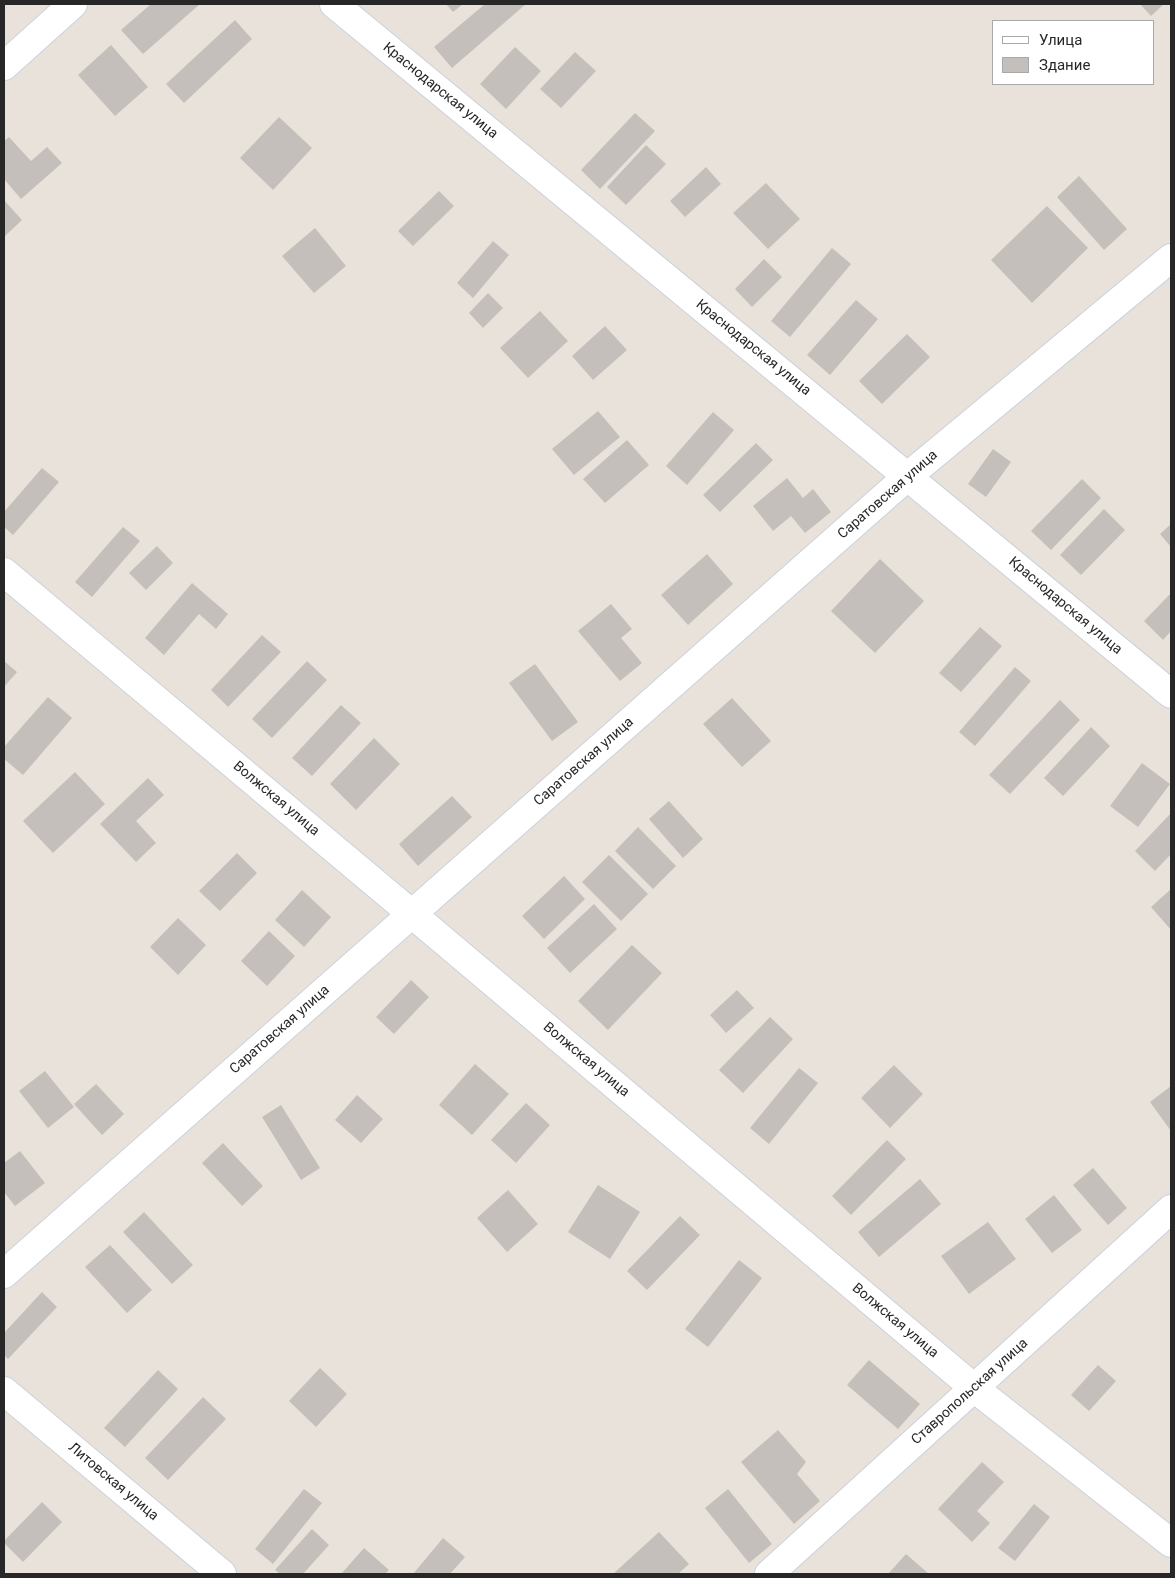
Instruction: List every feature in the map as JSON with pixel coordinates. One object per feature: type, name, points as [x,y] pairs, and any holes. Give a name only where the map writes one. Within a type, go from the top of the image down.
[{"type":"street","points":[[4,66],[73,4]]},
{"type":"street","name":"Краснодарская улица","points":[[334,4],[1171,694]]},
{"type":"street","name":"Саратовская улица","points":[[4,1274],[908,476],[1171,258]]},
{"type":"street","name":"Волжская улица","points":[[4,572],[974,1388],[1171,1543]]},
{"type":"street","name":"Ставропольская улица","points":[[769,1574],[1171,1209]]},
{"type":"street","name":"Литовская улица","points":[[4,1390],[222,1574]]},
{"type":"building","points":[[151,4],[200,4],[143,54],[121,30]]},
{"type":"building","points":[[446,4],[463,4],[453,12]]},
{"type":"building","points":[[485,4],[526,4],[452,68],[434,47]]},
{"type":"building","points":[[1140,4],[1164,4],[1151,16]]},
{"type":"building","points":[[235,20],[252,39],[184,103],[166,84]]},
{"type":"building","points":[[111,45],[148,87],[115,116],[78,75]]},
{"type":"building","points":[[515,47],[541,71],[506,109],[480,84]]},
{"type":"building","points":[[575,52],[596,71],[561,108],[540,89]]},
{"type":"building","points":[[635,113],[655,131],[600,189],[581,170]]},
{"type":"building","points":[[279,117],[312,148],[273,190],[240,158]]},
{"type":"building","points":[[9,137],[31,161],[47,147],[62,163],[21,199],[4,179],[4,141]]},
{"type":"building","points":[[646,145],[666,164],[626,205],[607,187]]},
{"type":"building","points":[[706,167],[721,184],[685,217],[670,201]]},
{"type":"building","points":[[1079,176],[1127,229],[1104,250],[1057,197]]},
{"type":"building","points":[[766,183],[800,219],[768,249],[733,213]]},
{"type":"building","points":[[439,191],[454,206],[413,246],[398,231]]},
{"type":"building","points":[[4,200],[22,220],[4,237]]},
{"type":"building","points":[[1047,206],[1088,248],[1032,303],[991,260]]},
{"type":"building","points":[[315,228],[346,266],[314,293],[282,256]]},
{"type":"building","points":[[493,241],[509,255],[473,298],[457,283]]},
{"type":"building","points":[[832,248],[851,264],[790,337],[771,321]]},
{"type":"building","points":[[764,259],[782,277],[752,307],[735,289]]},
{"type":"building","points":[[488,293],[503,308],[483,328],[469,313]]},
{"type":"building","points":[[856,300],[878,319],[830,375],[807,355]]},
{"type":"building","points":[[540,311],[568,341],[528,378],[500,348]]},
{"type":"building","points":[[605,326],[627,350],[593,380],[572,356]]},
{"type":"building","points":[[907,334],[930,357],[882,404],[859,381]]},
{"type":"building","points":[[598,411],[620,437],[574,475],[552,449]]},
{"type":"building","points":[[713,412],[734,430],[687,485],[666,466]]},
{"type":"building","points":[[627,440],[649,465],[605,503],[583,479]]},
{"type":"building","points":[[756,443],[773,460],[720,512],[703,495]]},
{"type":"building","points":[[993,449],[1011,462],[986,497],[968,484]]},
{"type":"building","points":[[42,468],[59,482],[13,535],[4,527],[4,512]]},
{"type":"building","points":[[787,478],[803,498],[813,489],[831,512],[805,533],[791,516],[773,531],[753,506]]},
{"type":"building","points":[[1082,479],[1101,498],[1051,550],[1031,531]]},
{"type":"building","points":[[1104,509],[1125,530],[1081,575],[1060,555]]},
{"type":"building","points":[[1171,524],[1171,547],[1160,534]]},
{"type":"building","points":[[123,527],[140,541],[92,597],[75,582]]},
{"type":"building","points":[[157,546],[173,563],[146,590],[129,573]]},
{"type":"building","points":[[707,554],[733,584],[688,625],[661,595]]},
{"type":"building","points":[[880,559],[924,601],[875,653],[831,611]]},
{"type":"building","points":[[192,583],[228,614],[216,629],[199,614],[164,655],[145,638]]},
{"type":"building","points":[[1171,593],[1171,631],[1163,640],[1144,621]]},
{"type":"building","points":[[611,604],[632,629],[621,638],[642,663],[620,681],[578,631]]},
{"type":"building","points":[[980,627],[1002,646],[961,692],[939,673]]},
{"type":"building","points":[[262,635],[281,652],[228,707],[211,690]]},
{"type":"building","points":[[4,661],[17,672],[4,687]]},
{"type":"building","points":[[307,661],[327,680],[272,738],[252,719]]},
{"type":"building","points":[[535,664],[578,722],[552,741],[509,683]]},
{"type":"building","points":[[1015,667],[1031,681],[975,746],[959,732]]},
{"type":"building","points":[[48,697],[72,718],[23,775],[4,759],[4,747]]},
{"type":"building","points":[[732,698],[771,741],[742,767],[703,724]]},
{"type":"building","points":[[1060,700],[1080,720],[1010,794],[989,775]]},
{"type":"building","points":[[341,705],[361,723],[312,776],[292,758]]},
{"type":"building","points":[[1091,727],[1110,746],[1063,796],[1044,778]]},
{"type":"building","points":[[374,738],[400,764],[356,810],[330,784]]},
{"type":"building","points":[[1142,763],[1170,784],[1138,827],[1110,806]]},
{"type":"building","points":[[75,772],[105,804],[53,853],[23,821]]},
{"type":"building","points":[[148,778],[164,795],[136,821],[156,843],[136,862],[100,824]]},
{"type":"building","points":[[452,796],[472,817],[418,866],[399,844]]},
{"type":"building","points":[[669,801],[703,839],[683,858],[649,819]]},
{"type":"building","points":[[1171,813],[1171,854],[1155,871],[1135,851]]},
{"type":"building","points":[[638,827],[676,866],[653,889],[615,851]]},
{"type":"building","points":[[237,853],[257,873],[220,911],[199,891]]},
{"type":"building","points":[[609,855],[648,894],[621,921],[582,882]]},
{"type":"building","points":[[564,876],[585,899],[544,939],[522,916]]},
{"type":"building","points":[[1171,889],[1171,930],[1151,907]]},
{"type":"building","points":[[302,890],[331,917],[304,947],[275,920]]},
{"type":"building","points":[[594,904],[617,929],[570,973],[547,948]]},
{"type":"building","points":[[178,918],[206,945],[178,975],[150,947]]},
{"type":"building","points":[[269,931],[295,956],[267,986],[241,961]]},
{"type":"building","points":[[632,945],[662,973],[608,1030],[578,1001]]},
{"type":"building","points":[[411,980],[429,997],[394,1034],[376,1017]]},
{"type":"building","points":[[737,990],[754,1008],[726,1033],[710,1015]]},
{"type":"building","points":[[770,1017],[793,1039],[743,1093],[719,1070]]},
{"type":"building","points":[[475,1064],[509,1094],[472,1135],[439,1105]]},
{"type":"building","points":[[894,1065],[923,1094],[890,1128],[861,1098]]},
{"type":"building","points":[[799,1068],[818,1083],[769,1144],[750,1128]]},
{"type":"building","points":[[45,1071],[74,1107],[48,1128],[19,1091]]},
{"type":"building","points":[[96,1084],[124,1114],[102,1135],[74,1104]]},
{"type":"building","points":[[1171,1086],[1171,1131],[1150,1102]]},
{"type":"building","points":[[357,1095],[383,1119],[361,1143],[335,1120]]},
{"type":"building","points":[[526,1103],[550,1125],[516,1163],[491,1140]]},
{"type":"building","points":[[281,1105],[320,1168],[301,1180],[262,1117]]},
{"type":"building","points":[[887,1140],[906,1159],[851,1215],[832,1196]]},
{"type":"building","points":[[223,1143],[263,1186],[242,1206],[202,1163]]},
{"type":"building","points":[[20,1151],[45,1183],[15,1206],[4,1192],[4,1163]]},
{"type":"building","points":[[1093,1168],[1127,1208],[1108,1225],[1073,1185]]},
{"type":"building","points":[[920,1179],[941,1204],[879,1257],[858,1232]]},
{"type":"building","points":[[598,1185],[640,1212],[610,1259],[568,1232]]},
{"type":"building","points":[[508,1190],[538,1224],[507,1252],[477,1218]]},
{"type":"building","points":[[1054,1195],[1082,1230],[1052,1253],[1025,1219]]},
{"type":"building","points":[[144,1212],[193,1265],[172,1284],[123,1232]]},
{"type":"building","points":[[680,1216],[700,1235],[647,1290],[627,1271]]},
{"type":"building","points":[[988,1222],[1016,1259],[969,1294],[941,1256]]},
{"type":"building","points":[[110,1245],[152,1290],[127,1313],[85,1267]]},
{"type":"building","points":[[739,1260],[762,1278],[708,1347],[685,1329]]},
{"type":"building","points":[[42,1292],[57,1307],[8,1359],[4,1355],[4,1333]]},
{"type":"building","points":[[869,1360],[920,1404],[898,1429],[847,1385]]},
{"type":"building","points":[[1098,1365],[1116,1381],[1089,1411],[1071,1395]]},
{"type":"building","points":[[320,1368],[347,1394],[316,1427],[289,1401]]},
{"type":"building","points":[[158,1370],[178,1389],[125,1447],[104,1428]]},
{"type":"building","points":[[203,1397],[226,1419],[168,1480],[145,1458]]},
{"type":"building","points":[[778,1430],[806,1462],[797,1474],[820,1501],[794,1524],[741,1462]]},
{"type":"building","points":[[982,1462],[1004,1482],[977,1511],[990,1523],[972,1542],[938,1509]]},
{"type":"building","points":[[304,1489],[322,1503],[273,1564],[255,1549]]},
{"type":"building","points":[[728,1489],[772,1544],[749,1563],[705,1508]]},
{"type":"building","points":[[42,1502],[62,1522],[23,1562],[4,1541]]},
{"type":"building","points":[[1034,1504],[1050,1517],[1015,1561],[998,1548]]},
{"type":"building","points":[[312,1529],[329,1545],[303,1574],[280,1574],[275,1570]]},
{"type":"building","points":[[659,1532],[689,1564],[678,1574],[613,1574]]},
{"type":"building","points":[[443,1538],[465,1557],[450,1574],[413,1574]]},
{"type":"building","points":[[364,1548],[389,1570],[385,1574],[341,1574]]},
{"type":"building","points":[[906,1554],[929,1574],[888,1574]]}]
